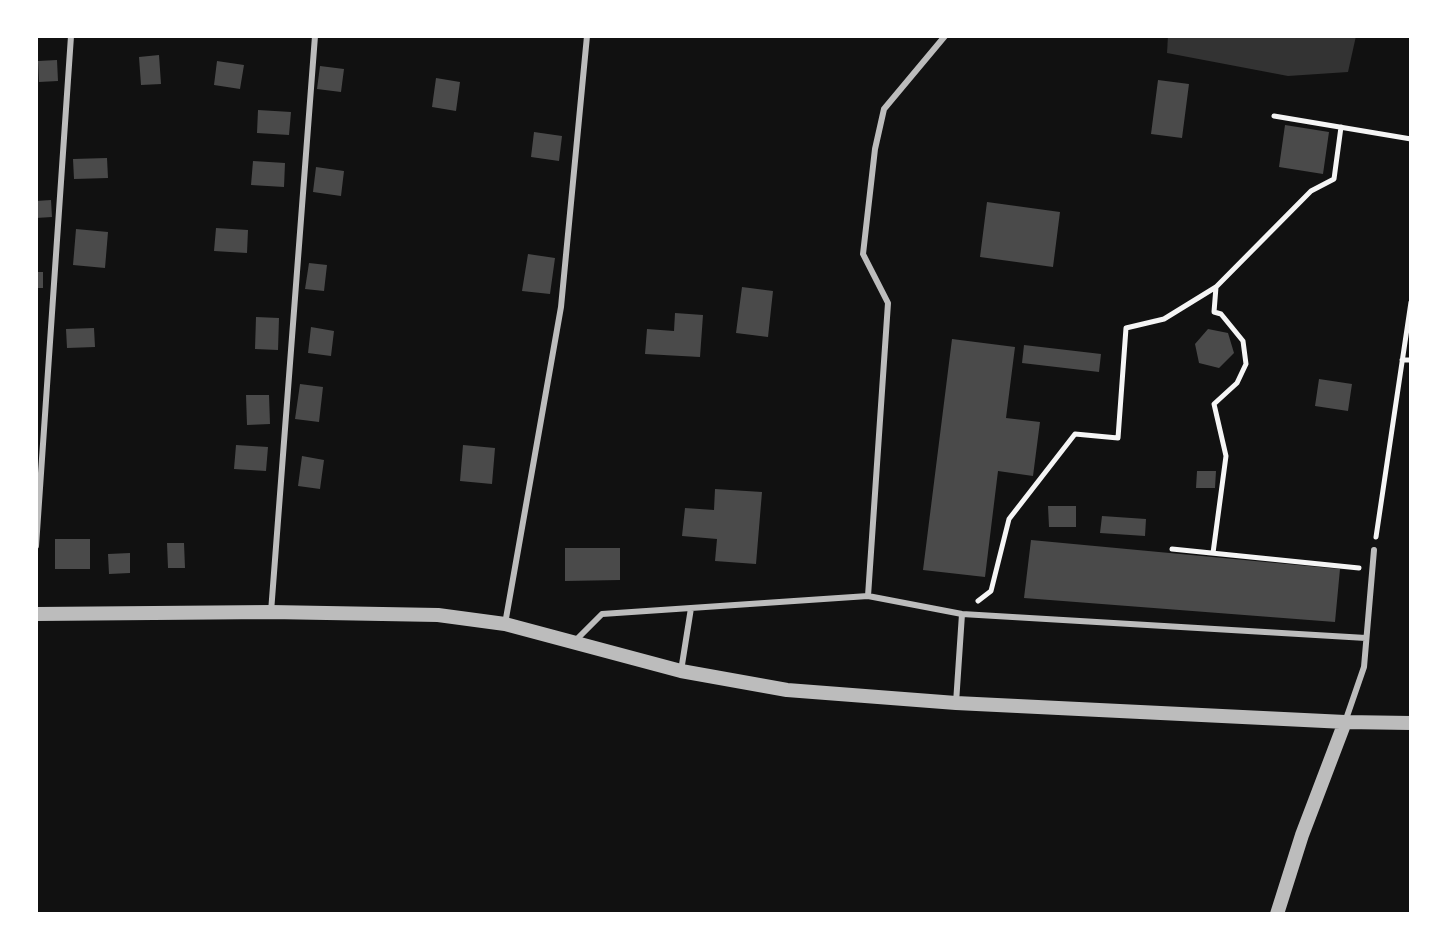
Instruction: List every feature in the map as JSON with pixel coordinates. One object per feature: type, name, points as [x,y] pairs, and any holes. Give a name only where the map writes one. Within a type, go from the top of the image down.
[{"type":"street","points":[[36,614],[271,612],[438,615],[505,624],[681,671],[787,690],[956,703],[1411,723]]},
{"type":"street","points":[[1277,914],[1302,835],[1345,722]]},
{"type":"lane","points":[[36,546],[71,36]]},
{"type":"lane","points":[[271,612],[315,36]]},
{"type":"lane","points":[[505,624],[561,307],[587,36]]},
{"type":"lane","points":[[868,596],[888,303],[863,254],[875,149],[884,109],[945,36]]},
{"type":"lane","points":[[1345,722],[1364,667],[1374,550]]},
{"type":"lane","points":[[574,643],[602,614],[868,596],[962,614],[1366,638]]},
{"type":"lane","points":[[681,671],[691,608]]},
{"type":"lane","points":[[956,703],[962,614]]},
{"type":"path","points":[[1274,116],[1411,139]]},
{"type":"path","points":[[962,614],[991,591],[1009,519],[1075,434],[1118,438],[1126,328],[1164,319],[1216,287],[1311,191],[1334,179],[1341,127]]},
{"type":"path","points":[[1213,553],[1226,456],[1214,404],[1237,383],[1246,364],[1243,341],[1221,314],[1214,312],[1216,287]]},
{"type":"path","points":[[1374,550],[1411,302]]},
{"type":"path","points":[[1402,360],[1411,360]]},
{"type":"path","points":[[1172,549],[1372,569]]},
{"type":"shaded area","points":[[1168,36],[1356,36],[1348,72],[1288,76],[1167,53]]},
{"type":"building","points":[[159,55],[161,84],[141,85],[139,57]]},
{"type":"building","points":[[57,60],[58,81],[39,82],[38,61]]},
{"type":"building","points":[[217,61],[244,65],[240,89],[214,85]]},
{"type":"building","points":[[320,66],[344,69],[341,92],[317,89]]},
{"type":"building","points":[[436,78],[460,82],[456,111],[432,107]]},
{"type":"building","points":[[1158,80],[1189,84],[1182,138],[1151,134]]},
{"type":"building","points":[[258,110],[291,112],[289,135],[257,133]]},
{"type":"building","points":[[1285,125],[1329,132],[1323,174],[1279,167]]},
{"type":"building","points":[[534,132],[562,136],[559,161],[531,157]]},
{"type":"building","points":[[107,158],[108,178],[74,179],[73,159]]},
{"type":"building","points":[[253,161],[285,163],[284,187],[251,185]]},
{"type":"building","points":[[316,167],[344,171],[341,196],[313,192]]},
{"type":"building","points":[[51,200],[52,217],[36,218],[36,201]]},
{"type":"building","points":[[987,202],[1060,212],[1053,267],[980,257]]},
{"type":"building","points":[[216,228],[248,230],[247,253],[214,251]]},
{"type":"building","points":[[76,229],[108,232],[105,268],[73,265]]},
{"type":"building","points":[[528,254],[555,258],[550,294],[522,291]]},
{"type":"building","points":[[309,263],[327,265],[324,291],[305,289]]},
{"type":"building","points":[[36,272],[43,272],[43,288],[36,288]]},
{"type":"building","points":[[742,287],[773,291],[768,337],[736,333]]},
{"type":"building","points":[[675,313],[703,315],[700,357],[645,354],[647,329],[674,331]]},
{"type":"building","points":[[256,317],[279,318],[278,350],[255,349]]},
{"type":"building","points":[[311,327],[334,331],[331,356],[308,353]]},
{"type":"building","points":[[94,328],[95,347],[67,348],[66,329]]},
{"type":"building","points":[[1208,329],[1228,333],[1234,353],[1219,368],[1199,363],[1195,344]]},
{"type":"building","points":[[952,339],[1015,347],[1006,418],[1040,422],[1033,476],[998,471],[985,577],[923,570]]},
{"type":"building","points":[[1024,345],[1101,354],[1099,372],[1022,363]]},
{"type":"building","points":[[1319,379],[1352,384],[1348,411],[1315,406]]},
{"type":"building","points":[[300,384],[323,387],[319,422],[295,419]]},
{"type":"building","points":[[246,395],[269,395],[270,424],[247,425]]},
{"type":"building","points":[[236,445],[268,447],[266,471],[234,469]]},
{"type":"building","points":[[463,445],[495,448],[492,484],[460,481]]},
{"type":"building","points":[[302,456],[324,460],[320,489],[298,486]]},
{"type":"building","points":[[1197,471],[1216,471],[1215,488],[1196,488]]},
{"type":"building","points":[[715,489],[762,492],[756,564],[715,561],[717,539],[682,536],[685,508],[714,510]]},
{"type":"building","points":[[1048,506],[1076,506],[1076,527],[1049,527]]},
{"type":"building","points":[[1102,516],[1146,519],[1145,536],[1100,533]]},
{"type":"building","points":[[55,539],[90,539],[90,569],[55,569]]},
{"type":"building","points":[[1031,540],[1340,569],[1335,622],[1024,598]]},
{"type":"building","points":[[167,543],[184,543],[185,568],[168,568]]},
{"type":"building","points":[[565,548],[620,548],[620,580],[565,581]]},
{"type":"building","points":[[130,553],[130,573],[109,574],[108,554]]}]
